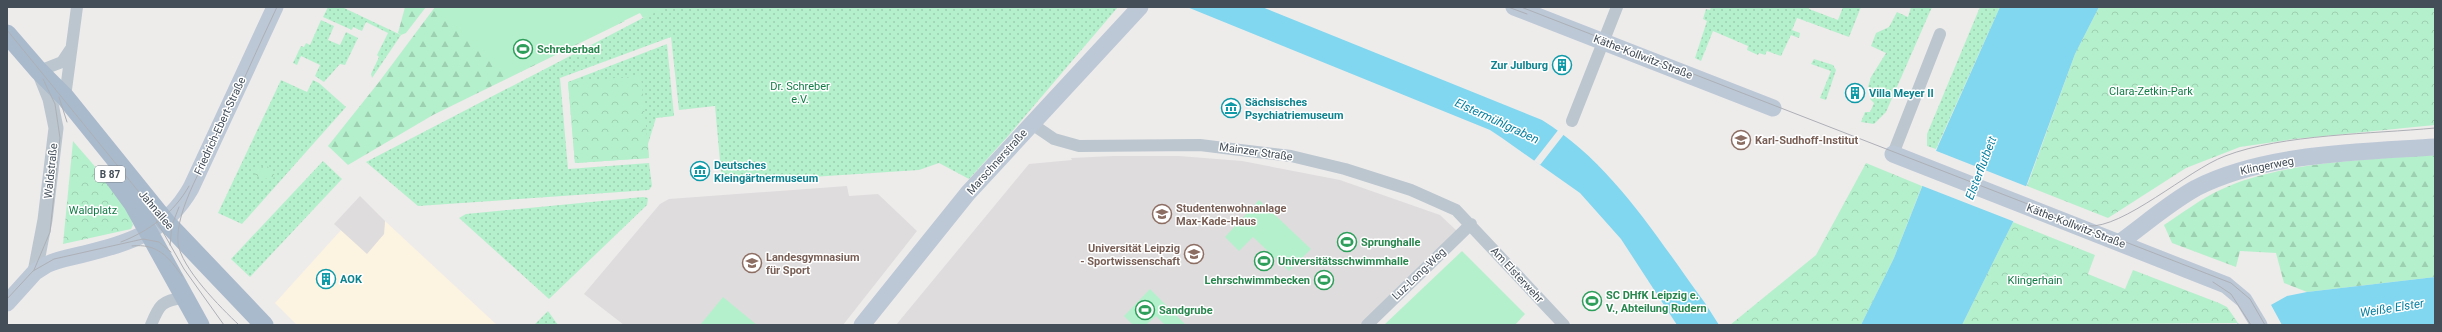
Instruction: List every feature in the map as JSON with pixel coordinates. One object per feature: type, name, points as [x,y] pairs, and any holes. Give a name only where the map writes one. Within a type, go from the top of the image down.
[{"type":"main road","name":"Friedrich-Ebert-Straße","points":[[148,232],[180,205],[191,188],[275,7]]},
{"type":"main road","name":"Marschnerstraße","points":[[862,325],[968,193],[1140,7]]},
{"type":"main road","name":"Käthe-Kollwitz-Straße","points":[[1514,7],[1773,108]]},
{"type":"main road","name":"Jahnallee","points":[[7,34],[39,71],[65,97],[164,220],[264,325]]},
{"type":"main road","name":"Jahnallee","points":[[39,71],[67,120],[122,187],[200,325]]},
{"type":"main road","name":"Klingerweg","points":[[2119,243],[2196,189],[2245,169],[2274,163],[2361,152],[2435,147]]},
{"type":"main road","name":"Käthe-Kollwitz-Straße","points":[[1893,154],[2226,285],[2239,294],[2259,325]]},
{"type":"main road","points":[[7,303],[35,272],[51,263],[125,243],[148,232]]},
{"type":"street","points":[[65,97],[77,7]]},
{"type":"street","points":[[1572,121],[1617,7]]},
{"type":"street","points":[[1893,154],[1940,34]]},
{"type":"street","points":[[39,71],[62,62],[72,47]]},
{"type":"street","name":"Waldstraße","points":[[35,272],[45,220],[56,128],[50,99],[39,71]]},
{"type":"street","name":"Mainzer Straße","points":[[1032,124],[1054,139],[1079,146],[1200,145],[1291,156],[1345,169],[1411,190],[1456,210],[1471,224]]},
{"type":"street","name":"Luz-Long-Weg","points":[[1367,325],[1471,224]]},
{"type":"street","name":"Am Elsterwehr","points":[[1471,224],[1564,325]]},
{"type":"street","points":[[151,325],[160,306],[166,300],[184,298]]},
{"type":"shaded area","name":"Universität Leipzig - Sportwissenschaft","points":[[1114,156],[1179,156],[1242,161],[1340,180],[1440,215],[1457,231],[1362,325],[896,325],[1029,164],[1072,160],[1071,158]]},
{"type":"shaded area","name":"Landesgymnasium für Sport","points":[[847,186],[849,196],[878,194],[917,231],[843,325],[624,325],[584,294],[660,204],[669,199]]},
{"type":"shaded area","points":[[360,196],[385,221],[384,234],[367,254],[334,224]]},
{"type":"shaded area","points":[[385,221],[497,325],[297,325],[275,303],[341,230],[367,253],[384,234]]},
{"type":"green space","points":[[328,7],[342,7],[401,35],[372,78],[371,74],[379,57],[377,55],[388,33],[366,22],[362,31],[353,27],[352,30],[323,17]]},
{"type":"green space","points":[[405,7],[426,7],[406,33],[401,35],[398,33]]},
{"type":"green space","points":[[435,7],[523,7],[625,21],[433,115],[348,165],[328,146],[379,82]]},
{"type":"green space","name":"Schreberbad","points":[[435,7],[668,7],[643,18],[640,13],[509,77]]},
{"type":"green space","name":"Dr. Schreber e.V.","points":[[664,7],[1118,7],[1009,135],[969,179],[939,163],[919,170],[722,183],[715,106],[679,110],[671,37],[560,78],[568,169],[649,163],[652,186],[649,190],[418,206],[366,162]]},
{"type":"green space","points":[[1711,7],[1809,7],[1809,9],[1838,20],[1843,7],[1861,7],[1849,37],[1797,18],[1792,30],[1800,33],[1799,38],[1791,35],[1781,56],[1767,51],[1765,55],[1759,53],[1758,55],[1747,50],[1748,46],[1713,31],[1701,61],[1695,58],[1707,21],[1703,19],[1706,9],[1710,10]]},
{"type":"green space","points":[[1911,7],[1932,7],[1886,112],[1874,124],[1861,122],[1865,112],[1870,112],[1874,103],[1870,99],[1873,89],[1868,87],[1871,77],[1886,53],[1871,46],[1876,33],[1889,27],[1897,12],[1908,17]]},
{"type":"green space","points":[[1980,7],[2000,7],[1936,149],[1927,146],[1927,134]]},
{"type":"green space","name":"Clara-Zetkin-Park","points":[[2099,7],[2435,7],[2435,125],[2294,139],[2240,147],[2186,168],[2108,218],[2027,186],[2075,54]]},
{"type":"green space","points":[[321,20],[334,26],[328,40],[340,45],[346,32],[358,38],[345,65],[340,64],[324,82],[315,76],[320,65],[301,56],[297,65],[293,63],[301,46],[304,47],[306,43],[310,45]]},
{"type":"green space","points":[[667,44],[674,116],[656,118],[648,144],[649,158],[575,163],[568,82]]},
{"type":"green space","points":[[1814,59],[1833,65],[1836,70],[1826,100],[1820,98],[1831,71],[1811,64]]},
{"type":"green space","points":[[641,76],[649,158],[575,163],[568,82]]},
{"type":"green space","points":[[281,80],[307,92],[313,80],[319,83],[346,107],[242,224],[218,213]]},
{"type":"green space","name":"Waldplatz","points":[[73,141],[116,192],[129,215],[133,225],[131,229],[63,244]]},
{"type":"green space","points":[[2435,155],[2435,277],[2307,292],[2284,283],[2276,253],[2240,251],[2236,267],[2172,243],[2164,225],[2220,190],[2269,173],[2354,160]]},
{"type":"green space","points":[[323,161],[342,179],[250,277],[231,259]]},
{"type":"green space","points":[[1866,163],[1922,186],[1894,258],[1861,325],[1730,325],[1816,255]]},
{"type":"green space","points":[[264,166],[269,167],[276,177],[264,179],[254,175],[258,168]]},
{"type":"green space","points":[[643,197],[648,198],[647,205],[549,299],[459,218],[466,214]]},
{"type":"green space","points":[[1259,200],[1311,249],[1289,271],[1253,237],[1239,251],[1225,237]]},
{"type":"green space","name":"Klingerhain","points":[[2013,222],[2095,255],[2088,274],[2125,289],[2133,270],[2227,307],[2238,323],[1962,325]]},
{"type":"green space","points":[[1462,251],[1525,314],[1515,325],[1384,325]]},
{"type":"green space","name":"Sandgrube","points":[[1150,289],[1186,325],[1165,325],[1156,316],[1146,325],[1133,325],[1124,316]]},
{"type":"green space","points":[[723,297],[757,325],[700,325]]},
{"type":"green space","points":[[548,311],[558,325],[534,325]]},
{"type":"water","name":"Elstermühlgraben","points":[[1187,7],[1262,7],[1542,120],[1591,158],[1612,180],[1651,228],[1719,325],[1677,325],[1621,239],[1580,193],[1490,130]]},
{"type":"water","name":"Elsterflutbett","points":[[2000,7],[2099,7],[2075,54],[2013,222],[1962,325],[1861,325],[1894,258],[1938,146]]},
{"type":"water","name":"Weiße Elster","points":[[2435,277],[2435,325],[2235,325],[2287,296],[2307,292]]},
{"type":"pier","points":[[1559,129],[1565,133],[1540,165],[1534,161]]},
{"type":"pier","points":[[1934,150],[2028,187],[2015,222],[1920,185]]},
{"type":"pier","points":[[2270,303],[2282,325],[2239,325],[2237,321]]},
{"type":"tram line","points":[[239,325],[222,309],[186,264],[178,243],[178,230],[193,184],[222,128],[277,7]]},
{"type":"tram line","points":[[1508,7],[1527,14]]},
{"type":"tram line","points":[[1521,7],[2231,283],[2250,299],[2265,325]]},
{"type":"tram line","points":[[7,30],[143,197],[184,269],[224,325]]},
{"type":"tram line","points":[[34,270],[50,232],[60,138],[55,104],[43,79]]},
{"type":"tram line","points":[[59,97],[67,122]]},
{"type":"tram line","points":[[2088,226],[2102,224],[2119,218],[2137,209],[2210,163],[2225,156],[2248,149],[2300,139],[2435,128]]},
{"type":"tram line","points":[[121,242],[151,227],[160,220],[176,205],[189,186]]},
{"type":"tram line","points":[[170,245],[172,225],[179,207]]},
{"type":"tram line","points":[[7,299],[33,271],[54,259],[143,239],[159,242],[171,252]]},
{"type":"tram line","points":[[132,246],[149,247],[162,253],[182,276]]},
{"type":"tram line","points":[[2213,282],[2231,294],[2251,325]]},
{"type":"place","name":"Schreberbad","points":[[523,49]]},
{"type":"place","name":"Zur Julburg","points":[[1562,65]]},
{"type":"place","name":"Villa Meyer II","points":[[1855,93]]},
{"type":"place","name":"Sächsisches Psychiatriemuseum","points":[[1231,108]]},
{"type":"place","name":"Karl-Sudhoff-Institut","points":[[1741,140]]},
{"type":"place","name":"Deutsches Kleingärtnermuseum","points":[[700,171]]},
{"type":"place","name":"Studentenwohnanlage Max-Kade-Haus","points":[[1162,214]]},
{"type":"place","name":"Sprunghalle","points":[[1347,242]]},
{"type":"place","name":"Universität Leipzig - Sportwissenschaft","points":[[1194,254]]},
{"type":"place","name":"Universitätsschwimmhalle","points":[[1264,261]]},
{"type":"place","name":"Landesgymnasium für Sport","points":[[752,263]]},
{"type":"place","name":"AOK","points":[[326,279]]},
{"type":"place","name":"Lehrschwimmbecken","points":[[1324,280]]},
{"type":"place","name":"SC DHfK Leipzig e. V., Abteilung Rudern","points":[[1592,301]]},
{"type":"place","name":"Sandgrube","points":[[1145,310]]}]
